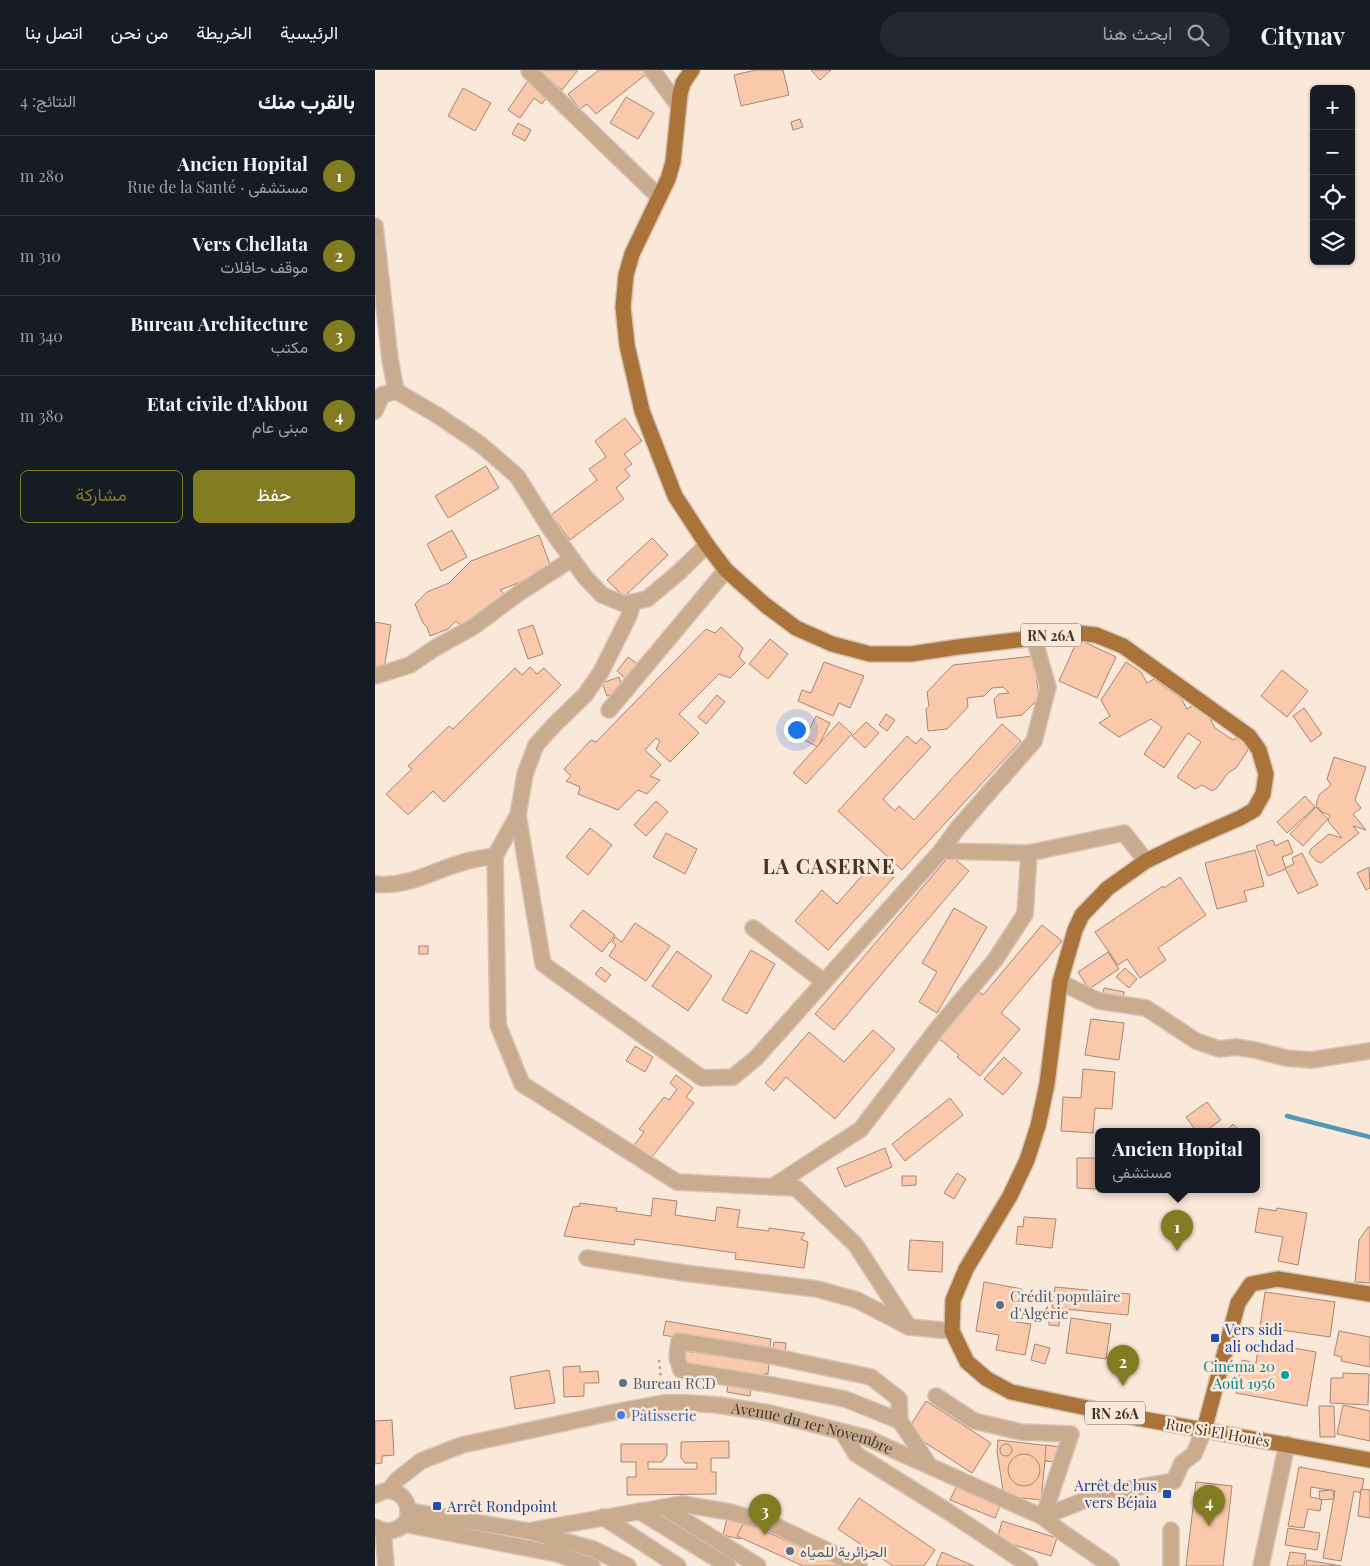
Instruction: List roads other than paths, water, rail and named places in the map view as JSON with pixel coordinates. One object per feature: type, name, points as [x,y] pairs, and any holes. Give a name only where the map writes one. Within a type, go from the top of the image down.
[{"type":"main road","name":"RN 26A","points":[[692,70],[683,83],[678,105],[673,162],[668,180],[658,196],[632,254],[626,276],[623,307],[627,345],[642,411],[675,496],[725,570],[764,604],[796,628],[832,644],[870,654],[911,654],[1069,632],[1096,635],[1123,646],[1249,736],[1259,750],[1266,774],[1263,794],[1254,810],[1146,861],[1108,888],[1082,915],[1075,930],[1060,982]]},
{"type":"main road","name":"Rue Si El Houès","points":[[1060,982],[1047,1084],[1038,1126],[1027,1160],[1010,1196],[965,1269],[953,1300],[952,1331],[967,1362],[987,1379],[1011,1392],[1126,1416],[1370,1460]]},
{"type":"main road","points":[[1204,1430],[1238,1303],[1251,1284],[1278,1279],[1370,1294]]},
{"type":"street","points":[[652,70],[678,105]]},
{"type":"street","points":[[529,71],[658,196]]},
{"type":"street","points":[[375,226],[390,359],[396,391]]},
{"type":"street","points":[[375,411],[382,395],[396,391],[437,414],[480,444],[517,476],[551,530],[585,577],[602,595],[624,604],[647,599],[679,573],[707,544]]},
{"type":"street","points":[[375,676],[410,665],[435,648],[473,627],[519,593],[572,559]]},
{"type":"street","points":[[609,710],[725,570]]},
{"type":"street","points":[[633,602],[629,616],[601,672],[585,695],[536,745],[525,774],[518,815],[543,964],[702,1078],[733,1077],[756,1058],[941,851],[957,829],[1034,741],[1048,687],[1034,638]]},
{"type":"street","points":[[518,815],[495,856],[498,1025],[522,1084],[677,1182],[796,1188],[855,1244],[909,1327]]},
{"type":"street","points":[[941,851],[1029,853],[1124,833],[1146,861]]},
{"type":"street","points":[[772,1187],[861,1129],[937,1029],[995,960],[1025,914],[1029,853]]},
{"type":"street","points":[[375,884],[389,886],[411,881],[461,862],[495,856]]},
{"type":"street","points":[[753,928],[823,981]]},
{"type":"street","points":[[1060,982],[1099,1001],[1146,1008],[1195,1041],[1219,1049],[1236,1047],[1286,1058],[1311,1060],[1370,1051]]},
{"type":"street","points":[[587,1258],[817,1290],[857,1300],[909,1327],[952,1331]]},
{"type":"street","points":[[900,1421],[845,1400],[767,1384],[681,1370],[677,1357],[679,1341],[771,1356],[871,1377],[899,1400],[900,1421],[929,1465]]},
{"type":"street","points":[[767,1384],[771,1356]]},
{"type":"street","points":[[936,1396],[974,1421],[1021,1432],[1071,1434],[1043,1517]]},
{"type":"street","name":"Avenue du 1er Novembre","points":[[382,1493],[421,1461],[461,1446],[663,1403],[718,1405],[770,1413],[867,1438],[1043,1517],[1111,1566]]},
{"type":"street","points":[[1043,1517],[1100,1494],[1174,1481],[1182,1463],[1194,1454],[1204,1430]]},
{"type":"street","points":[[843,1433],[856,1454],[1030,1566]]},
{"type":"street","points":[[1261,1566],[1287,1444]]},
{"type":"street","points":[[382,1493],[395,1492],[406,1501],[406,1518],[396,1530],[379,1529],[386,1566]]},
{"type":"street","points":[[528,1531],[682,1504],[739,1514],[772,1524],[859,1566]]},
{"type":"street","points":[[663,1507],[758,1566]]},
{"type":"street","points":[[639,1511],[728,1566]]},
{"type":"street","points":[[603,1517],[677,1566]]},
{"type":"street","points":[[406,1518],[528,1531],[593,1549],[628,1566]]},
{"type":"street","points":[[406,1518],[557,1554],[592,1566]]},
{"type":"street","points":[[1171,1530],[1171,1566]]},
{"type":"waterway","points":[[1287,1116],[1370,1137]]},
{"type":"place","name":"Ancien Hopital","points":[[1177,1251]]},
{"type":"place","name":"Crédit populaire d'Algérie","points":[[1000,1305]]},
{"type":"place","name":"Vers sidi ali ochdad","points":[[1215,1338]]},
{"type":"place","name":"Cinéma 20 Août 1956","points":[[1285,1375]]},
{"type":"place","name":"Bureau RCD","points":[[623,1383]]},
{"type":"place","name":"Vers Chellata","points":[[1123,1386]]},
{"type":"place","name":"Pâtisserie","points":[[621,1415]]},
{"type":"place","name":"Arrêt de bus vers Béjaia","points":[[1167,1494]]},
{"type":"place","name":"Arrêt Rondpoint","points":[[437,1506]]},
{"type":"place","name":"Etat civile d'Akbou","points":[[1209,1526]]},
{"type":"place","name":"Bureau Architecture","points":[[765,1535]]},
{"type":"place","name":"الجزائرية للمياه","points":[[790,1551]]},
{"type":"district","name":"LA CASERNE","points":[[829,865]]}]
